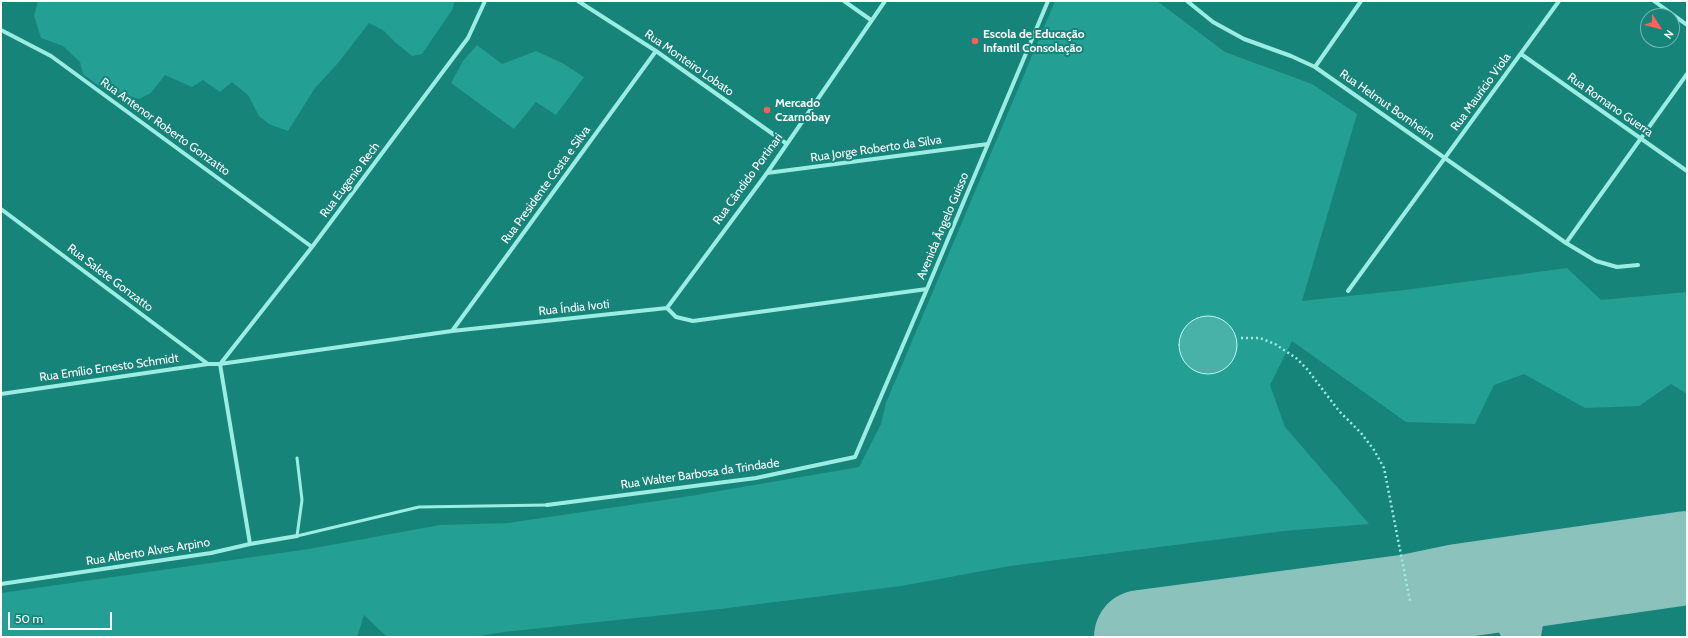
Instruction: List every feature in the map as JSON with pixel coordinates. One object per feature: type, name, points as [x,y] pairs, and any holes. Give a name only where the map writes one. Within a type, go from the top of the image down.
[{"type":"street","name":"Rua Eugenio Rech","points":[[220,364],[312,247],[468,38],[485,1]]},
{"type":"street","name":"Rua Monteiro Lobato","points":[[578,1],[656,51],[787,144]]},
{"type":"street","points":[[844,1],[871,20]]},
{"type":"street","name":"Rua Cândido Portinari","points":[[667,308],[787,144],[885,1]]},
{"type":"street","name":"Avenida Ângelo Guisso","points":[[855,457],[1048,1]]},
{"type":"street","points":[[1315,67],[1361,1]]},
{"type":"street","name":"Rua Maurício Viola","points":[[1348,291],[1559,1]]},
{"type":"street","points":[[1654,1],[1687,25]]},
{"type":"street","name":"Rua Helmut Bornheim","points":[[1190,2],[1213,22],[1244,39],[1291,56],[1315,67],[1566,243],[1596,261],[1617,267],[1638,265]]},
{"type":"street","name":"Rua Antenor Roberto Gonzatto","points":[[1,30],[51,56],[312,247]]},
{"type":"street","name":"Rua Presidente Costa e Silva","points":[[452,330],[656,51]]},
{"type":"street","name":"Rua Romano Guerra","points":[[1521,54],[1687,171]]},
{"type":"street","points":[[1566,243],[1687,74]]},
{"type":"street","name":"Rua Jorge Roberto da Silva","points":[[766,173],[988,144]]},
{"type":"street","name":"Rua Salete Gonzatto","points":[[1,209],[208,364]]},
{"type":"street","points":[[667,308],[676,316],[693,321],[927,289]]},
{"type":"street","name":"Rua Índia Ivoti","points":[[220,364],[452,330],[667,308]]},
{"type":"street","name":"Rua Emílio Ernesto Schmidt","points":[[1,394],[208,364],[220,364]]},
{"type":"street","points":[[220,364],[250,544]]},
{"type":"street","name":"Rua Walter Barbosa da Trindade","points":[[547,505],[756,478],[855,457]]},
{"type":"street","name":"Rua Alberto Alves Arpino","points":[[1,584],[211,553],[250,544],[297,536]]},
{"type":"lane","points":[[297,458],[302,500],[297,536],[419,507],[547,505]]},
{"type":"path","points":[[1241,338],[1260,338],[1275,344],[1296,358],[1307,369],[1339,411],[1361,433],[1374,450],[1384,468],[1410,601]]},
{"type":"green space","points":[[38,1],[455,1],[452,10],[422,54],[412,56],[383,30],[369,23],[338,63],[315,88],[288,131],[269,124],[259,116],[248,95],[232,82],[220,92],[203,80],[192,87],[165,75],[151,93],[139,99],[103,89],[83,74],[80,62],[63,46],[41,38],[34,16]]},
{"type":"green space","points":[[1055,1],[1157,1],[1225,52],[1312,84],[1357,114],[1302,301],[1405,290],[1567,268],[1601,300],[1687,292],[1687,394],[1671,384],[1639,406],[1585,408],[1524,374],[1494,385],[1475,424],[1406,422],[1292,341],[1270,385],[1285,427],[1369,524],[1284,531],[1010,566],[901,586],[720,609],[504,632],[474,637],[387,637],[364,615],[357,637],[1,637],[1,593],[309,549],[440,525],[508,523],[684,497],[859,467],[881,424],[886,403]]},
{"type":"green space","points":[[477,45],[502,64],[536,51],[562,63],[584,77],[556,115],[536,102],[514,129],[451,83],[463,61]]},
{"type":"building","points":[[1208,316],[1224,321],[1232,329],[1237,345],[1232,361],[1224,369],[1208,374],[1192,369],[1184,361],[1179,345],[1184,329],[1192,321]]},
{"type":"taxiway","points":[[1522,637],[1526,615],[1539,595],[1556,583],[1574,575]]},
{"type":"taxiway","points":[[1458,591],[1487,597],[1499,604],[1512,617],[1522,637]]},
{"type":"runway","points":[[1141,637],[1410,601],[1458,591],[1687,558]]},
{"type":"place","name":"Escola de Educação Infantil Consolação","points":[[975,41]]},
{"type":"place","name":"Mercado Czarnobay","points":[[767,110]]}]
